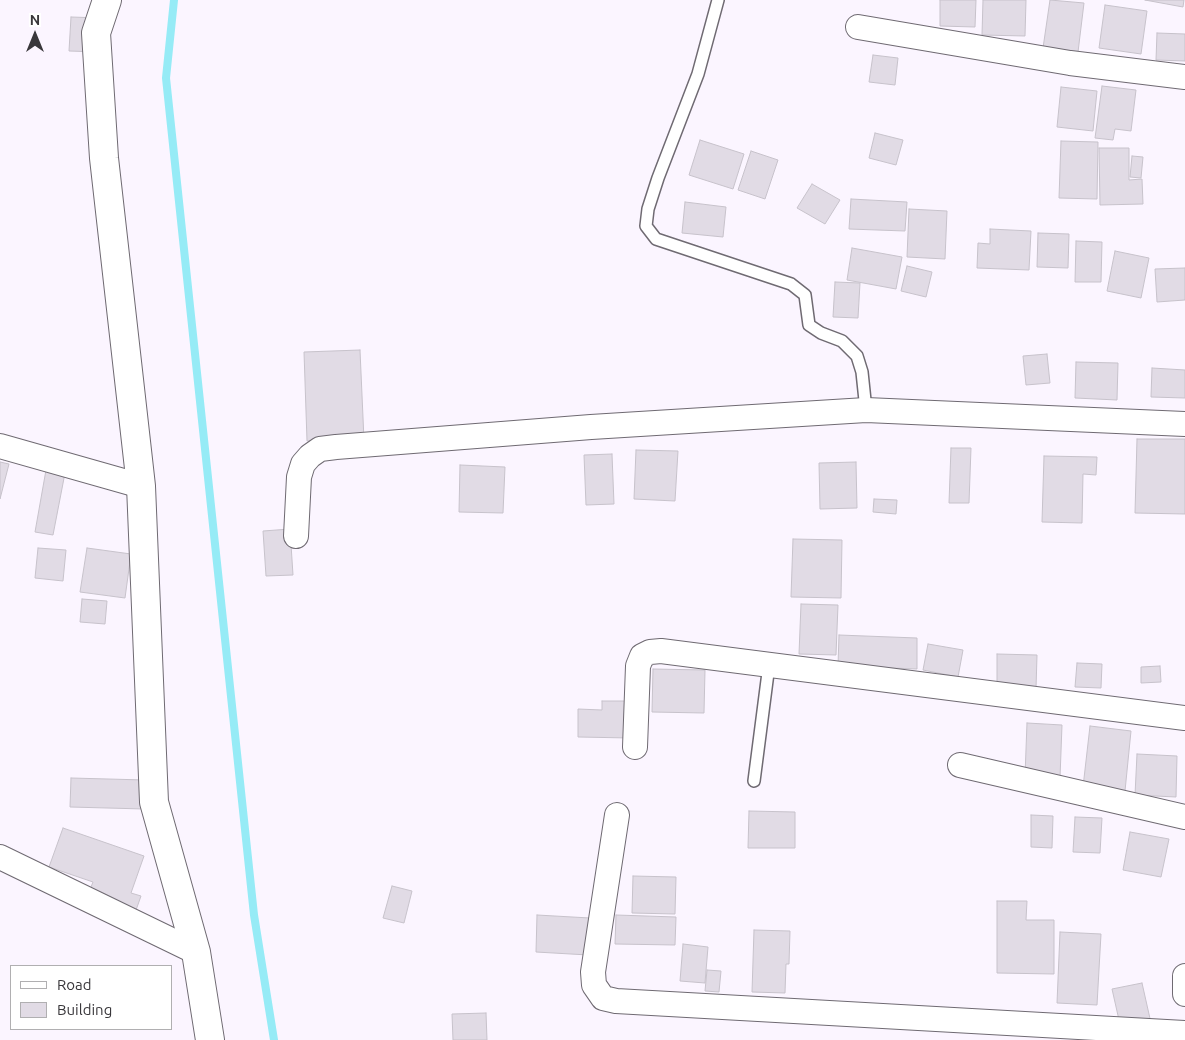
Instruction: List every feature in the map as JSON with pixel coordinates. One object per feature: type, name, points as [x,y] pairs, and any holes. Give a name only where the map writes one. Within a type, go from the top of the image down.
[{"type":"street","points":[[107,0],[96,34],[104,158],[141,486],[154,802],[196,952],[210,1040]]},
{"type":"street","points":[[858,27],[1070,63],[1185,77]]},
{"type":"street","points":[[296,536],[299,477],[303,464],[320,449],[591,428],[866,410],[1185,424]]},
{"type":"street","points":[[0,446],[141,486]]},
{"type":"street","points":[[635,747],[638,666],[642,656],[650,652],[661,651],[1185,718]]},
{"type":"street","points":[[960,765],[1185,818]]},
{"type":"street","points":[[617,816],[593,972],[594,985],[603,998],[626,1002],[1185,1033]]},
{"type":"street","points":[[0,857],[196,952]]},
{"type":"street","points":[[1185,976],[1185,994]]},
{"type":"lane","points":[[718,0],[698,74],[658,178],[648,209],[646,226],[656,239],[791,284],[804,294],[809,325],[821,333],[842,341],[856,356],[862,372],[866,410]]},
{"type":"lane","points":[[754,781],[768,665]]},
{"type":"building","points":[[940,0],[976,0],[975,27],[940,26]]},
{"type":"building","points":[[983,0],[1026,0],[1025,36],[982,35]]},
{"type":"building","points":[[1050,0],[1084,3],[1078,52],[1043,48]]},
{"type":"building","points":[[1145,0],[1184,0],[1183,7]]},
{"type":"building","points":[[1105,5],[1147,11],[1141,54],[1099,48]]},
{"type":"building","points":[[71,17],[101,18],[99,52],[69,51]]},
{"type":"building","points":[[1157,33],[1185,34],[1185,61],[1156,60]]},
{"type":"building","points":[[873,55],[898,58],[895,85],[869,82]]},
{"type":"building","points":[[1102,86],[1136,90],[1131,131],[1115,129],[1113,140],[1095,138]]},
{"type":"building","points":[[1061,87],[1097,91],[1093,131],[1057,127]]},
{"type":"building","points":[[875,133],[903,140],[896,165],[869,158]]},
{"type":"building","points":[[700,140],[744,154],[733,189],[689,175]]},
{"type":"building","points":[[1061,141],[1098,142],[1097,199],[1059,198]]},
{"type":"building","points":[[1099,148],[1129,148],[1129,180],[1142,179],[1143,204],[1100,205]]},
{"type":"building","points":[[751,151],[778,160],[765,199],[738,190]]},
{"type":"building","points":[[1132,156],[1143,157],[1141,178],[1130,177]]},
{"type":"building","points":[[812,184],[840,200],[825,224],[797,208]]},
{"type":"building","points":[[851,199],[907,202],[905,231],[849,229]]},
{"type":"building","points":[[685,202],[726,207],[723,237],[682,233]]},
{"type":"building","points":[[909,209],[947,211],[945,259],[907,257]]},
{"type":"building","points":[[990,229],[1031,231],[1029,270],[977,268],[978,243],[990,244]]},
{"type":"building","points":[[1038,233],[1069,234],[1068,268],[1037,267]]},
{"type":"building","points":[[1076,241],[1102,242],[1101,282],[1075,282]]},
{"type":"building","points":[[852,248],[902,257],[896,289],[847,280]]},
{"type":"building","points":[[1115,251],[1149,258],[1141,298],[1107,291]]},
{"type":"building","points":[[907,266],[932,272],[926,297],[901,291]]},
{"type":"building","points":[[1185,268],[1185,300],[1157,302],[1155,269]]},
{"type":"building","points":[[835,282],[860,283],[858,318],[833,317]]},
{"type":"building","points":[[360,350],[364,440],[307,441],[304,352]]},
{"type":"building","points":[[1047,354],[1050,383],[1026,385],[1023,356]]},
{"type":"building","points":[[1076,362],[1118,363],[1117,400],[1075,398]]},
{"type":"building","points":[[1152,368],[1185,370],[1185,398],[1151,397]]},
{"type":"building","points":[[1137,439],[1185,439],[1185,514],[1135,513]]},
{"type":"building","points":[[951,448],[971,448],[969,503],[949,503]]},
{"type":"building","points":[[636,450],[678,451],[675,501],[634,499]]},
{"type":"building","points":[[612,454],[614,504],[586,505],[584,455]]},
{"type":"building","points":[[1044,456],[1097,457],[1096,475],[1083,474],[1082,523],[1042,522]]},
{"type":"building","points":[[0,462],[9,464],[0,499]]},
{"type":"building","points":[[856,462],[857,508],[820,509],[819,463]]},
{"type":"building","points":[[460,465],[505,467],[503,513],[459,512]]},
{"type":"building","points":[[46,470],[65,473],[53,535],[35,532]]},
{"type":"building","points":[[874,499],[897,500],[896,514],[873,512]]},
{"type":"building","points":[[290,529],[293,575],[266,576],[263,531]]},
{"type":"building","points":[[793,539],[842,540],[841,598],[791,597]]},
{"type":"building","points":[[38,548],[66,550],[63,581],[35,578]]},
{"type":"building","points":[[87,548],[131,554],[125,598],[80,592]]},
{"type":"building","points":[[82,599],[107,601],[105,624],[80,622]]},
{"type":"building","points":[[801,604],[838,605],[836,655],[799,654]]},
{"type":"building","points":[[839,635],[917,638],[917,669],[838,666]]},
{"type":"building","points":[[928,644],[963,650],[958,677],[923,670]]},
{"type":"building","points":[[997,654],[1037,655],[1036,689],[997,687]]},
{"type":"building","points":[[1077,663],[1102,664],[1101,688],[1075,687]]},
{"type":"building","points":[[1160,666],[1161,682],[1141,683],[1141,667]]},
{"type":"building","points":[[653,669],[705,670],[704,713],[652,712]]},
{"type":"building","points":[[602,701],[631,701],[630,738],[578,737],[578,709],[602,710]]},
{"type":"building","points":[[1027,723],[1062,725],[1060,778],[1025,776]]},
{"type":"building","points":[[1090,726],[1131,731],[1125,791],[1083,787]]},
{"type":"building","points":[[1137,754],[1177,756],[1176,797],[1135,795]]},
{"type":"building","points":[[71,778],[145,780],[144,809],[70,807]]},
{"type":"building","points":[[749,811],[795,812],[795,848],[748,848]]},
{"type":"building","points":[[1031,815],[1053,816],[1052,848],[1031,847]]},
{"type":"building","points":[[1075,817],[1102,818],[1100,853],[1073,852]]},
{"type":"building","points":[[63,828],[144,856],[131,893],[141,896],[135,913],[87,897],[93,882],[49,867]]},
{"type":"building","points":[[1130,832],[1169,839],[1161,877],[1123,870]]},
{"type":"building","points":[[633,876],[676,877],[675,914],[632,913]]},
{"type":"building","points":[[392,886],[412,891],[404,923],[383,918]]},
{"type":"building","points":[[997,901],[1027,901],[1026,920],[1054,920],[1054,974],[997,973]]},
{"type":"building","points":[[537,915],[590,918],[588,955],[536,952]]},
{"type":"building","points":[[616,915],[676,917],[675,945],[615,944]]},
{"type":"building","points":[[754,930],[790,931],[789,964],[786,964],[785,993],[752,992]]},
{"type":"building","points":[[1060,932],[1101,934],[1097,1005],[1057,1003]]},
{"type":"building","points":[[683,944],[708,947],[705,983],[680,981]]},
{"type":"building","points":[[707,970],[721,971],[719,992],[705,991]]},
{"type":"building","points":[[1142,983],[1151,1023],[1121,1029],[1112,989]]},
{"type":"building","points":[[486,1013],[487,1040],[453,1040],[452,1014]]},
{"type":"waterway","points":[[174,0],[166,78],[254,915],[274,1040]]}]
